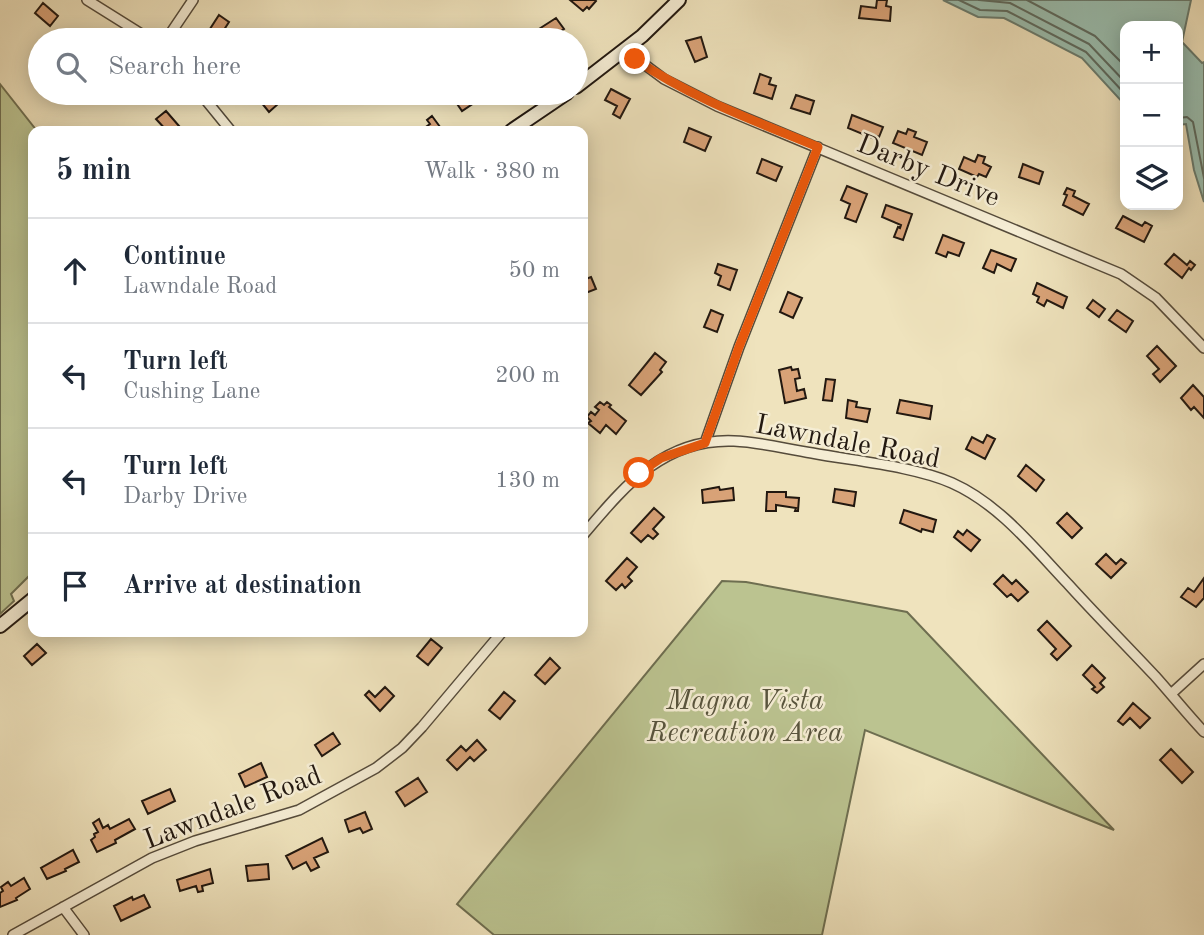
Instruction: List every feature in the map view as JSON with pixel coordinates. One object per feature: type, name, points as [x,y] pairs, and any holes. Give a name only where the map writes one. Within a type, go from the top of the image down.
[{"type":"street","points":[[86,0],[132,28]]},
{"type":"street","points":[[174,28],[193,0]]},
{"type":"street","points":[[588,78],[625,50],[679,0]]},
{"type":"street","name":"Darby Drive","points":[[625,50],[663,79],[717,106],[1121,274],[1156,298],[1204,348]]},
{"type":"street","points":[[210,105],[228,126]]},
{"type":"street","points":[[518,126],[550,105]]},
{"type":"street","points":[[705,443],[739,347],[818,147]]},
{"type":"street","name":"Lawndale Road","points":[[588,530],[639,473],[661,458],[705,443],[730,441],[771,445],[884,466],[951,483],[993,508],[1022,535],[1204,732]]},
{"type":"street","points":[[0,626],[28,603]]},
{"type":"street","name":"Lawndale Road","points":[[13,935],[152,858],[195,841],[299,810],[376,768],[402,748],[422,727],[498,637]]},
{"type":"street","points":[[1171,694],[1204,664]]},
{"type":"street","points":[[63,907],[85,935]]},
{"type":"green space","points":[[0,84],[33,126],[28,126],[28,577],[11,594],[14,601],[0,614]]},
{"type":"green space","name":"Magna Vista Recreation Area","points":[[722,581],[746,582],[907,612],[1114,830],[865,730],[822,935],[494,935],[457,904]]},
{"type":"water","points":[[943,0],[1191,0],[1183,37],[1183,21],[1120,21],[1120,100],[1082,58],[1004,18],[978,17]]},
{"type":"water","points":[[1183,43],[1204,62],[1204,202],[1194,170],[1186,124],[1183,124]]},
{"type":"building","points":[[570,0],[595,0],[596,1],[583,11]]},
{"type":"building","points":[[877,0],[887,0],[886,6],[891,7],[890,21],[859,18],[861,6],[876,8]]},
{"type":"building","points":[[43,3],[58,16],[50,26],[35,13]]},
{"type":"building","points":[[219,15],[229,22],[225,28],[211,28]]},
{"type":"building","points":[[556,18],[563,28],[540,28]]},
{"type":"building","points":[[701,37],[707,57],[695,62],[686,41]]},
{"type":"building","points":[[760,74],[771,78],[769,84],[776,86],[772,99],[754,93]]},
{"type":"building","points":[[611,89],[630,99],[620,118],[613,114],[617,106],[605,100]]},
{"type":"building","points":[[796,95],[814,101],[810,114],[791,108]]},
{"type":"building","points":[[263,105],[277,105],[269,112]]},
{"type":"building","points":[[458,105],[471,105],[462,111]]},
{"type":"building","points":[[166,111],[179,126],[162,126],[156,119]]},
{"type":"building","points":[[852,115],[883,127],[879,137],[873,135],[872,138],[848,128]]},
{"type":"building","points":[[432,116],[439,126],[427,126],[430,124],[427,120]]},
{"type":"building","points":[[689,128],[711,137],[705,151],[684,142]]},
{"type":"building","points":[[908,129],[916,132],[914,137],[927,142],[922,155],[893,143],[898,131],[906,134]]},
{"type":"building","points":[[978,155],[985,157],[983,163],[991,167],[986,177],[979,174],[977,177],[959,169],[964,157],[975,162]]},
{"type":"building","points":[[762,159],[782,167],[776,181],[757,173]]},
{"type":"building","points":[[1023,164],[1043,172],[1039,184],[1019,177]]},
{"type":"building","points":[[847,186],[867,194],[856,222],[845,218],[850,204],[841,200]]},
{"type":"building","points":[[1067,188],[1075,191],[1073,196],[1089,204],[1083,215],[1063,205]]},
{"type":"building","points":[[886,205],[912,214],[903,240],[894,237],[901,225],[882,217]]},
{"type":"building","points":[[1123,216],[1142,226],[1145,222],[1152,226],[1144,242],[1116,228]]},
{"type":"building","points":[[943,235],[964,243],[959,256],[948,252],[946,257],[936,253]]},
{"type":"building","points":[[991,250],[1016,259],[1011,271],[997,264],[994,273],[983,268]]},
{"type":"building","points":[[1174,254],[1187,265],[1190,261],[1195,265],[1191,270],[1189,268],[1182,278],[1165,264]]},
{"type":"building","points":[[718,264],[737,270],[730,290],[718,285],[721,276],[715,273]]},
{"type":"building","points":[[591,277],[596,289],[588,292],[588,278]]},
{"type":"building","points":[[1037,283],[1067,297],[1063,308],[1047,300],[1044,306],[1037,302],[1039,297],[1033,294]]},
{"type":"building","points":[[788,292],[802,298],[793,318],[780,312]]},
{"type":"building","points":[[1093,300],[1105,309],[1099,317],[1087,308]]},
{"type":"building","points":[[711,310],[723,315],[717,332],[704,327]]},
{"type":"building","points":[[1117,310],[1133,321],[1126,332],[1109,320]]},
{"type":"building","points":[[1157,346],[1176,366],[1160,382],[1153,374],[1159,369],[1147,356]]},
{"type":"building","points":[[655,353],[666,362],[660,370],[662,372],[641,395],[629,385]]},
{"type":"building","points":[[791,367],[792,370],[798,369],[800,378],[795,379],[797,391],[804,389],[806,398],[785,403],[779,370]]},
{"type":"building","points":[[826,379],[835,380],[832,401],[823,400]]},
{"type":"building","points":[[1193,385],[1204,397],[1204,418],[1194,407],[1191,410],[1181,398]]},
{"type":"building","points":[[848,400],[857,402],[856,407],[870,409],[867,422],[846,418]]},
{"type":"building","points":[[900,400],[932,406],[930,419],[897,413]]},
{"type":"building","points":[[600,402],[604,405],[607,402],[611,405],[609,407],[626,421],[616,434],[606,425],[600,433],[588,423],[591,421],[588,416],[591,412],[595,415],[599,410],[595,407]]},
{"type":"building","points":[[987,435],[995,439],[985,459],[966,449],[972,437],[983,443]]},
{"type":"building","points":[[1026,465],[1044,480],[1036,491],[1018,476]]},
{"type":"building","points":[[719,487],[720,490],[733,488],[734,500],[703,503],[702,490]]},
{"type":"building","points":[[835,489],[856,492],[854,506],[833,502]]},
{"type":"building","points":[[767,492],[786,492],[786,497],[799,498],[798,511],[795,511],[796,508],[776,505],[776,511],[766,511]]},
{"type":"building","points":[[654,508],[664,517],[653,529],[658,534],[653,539],[648,535],[641,542],[631,533]]},
{"type":"building","points":[[904,510],[936,520],[933,532],[922,529],[921,532],[900,523]]},
{"type":"building","points":[[1067,513],[1082,528],[1072,538],[1057,523]]},
{"type":"building","points":[[967,530],[980,540],[971,551],[954,537],[958,531],[963,535]]},
{"type":"building","points":[[1106,554],[1116,564],[1121,559],[1126,563],[1111,578],[1096,564]]},
{"type":"building","points":[[627,558],[637,567],[628,577],[632,581],[625,588],[622,584],[616,590],[606,581]]},
{"type":"building","points":[[1003,575],[1012,584],[1016,580],[1028,592],[1018,601],[1011,594],[1007,597],[994,584]]},
{"type":"building","points":[[1204,578],[1204,598],[1196,607],[1181,597],[1188,588],[1194,592]]},
{"type":"building","points":[[1047,621],[1071,646],[1057,660],[1051,654],[1056,649],[1038,630]]},
{"type":"building","points":[[431,639],[442,648],[428,665],[417,656]]},
{"type":"building","points":[[37,644],[46,653],[32,665],[24,656]]},
{"type":"building","points":[[550,658],[560,668],[545,684],[535,675]]},
{"type":"building","points":[[1092,665],[1105,678],[1100,683],[1104,687],[1097,693],[1092,689],[1095,687],[1083,675]]},
{"type":"building","points":[[385,687],[394,696],[380,711],[365,695],[369,691],[375,697]]},
{"type":"building","points":[[504,692],[515,701],[500,719],[489,710]]},
{"type":"building","points":[[1133,703],[1150,718],[1140,728],[1130,718],[1123,725],[1118,721]]},
{"type":"building","points":[[333,733],[340,744],[322,756],[315,745]]},
{"type":"building","points":[[477,740],[486,750],[474,761],[470,757],[457,770],[447,760],[461,746],[466,751]]},
{"type":"building","points":[[1171,749],[1193,772],[1182,783],[1160,760]]},
{"type":"building","points":[[261,763],[267,777],[245,787],[239,774]]},
{"type":"building","points":[[418,778],[427,792],[405,806],[396,792]]},
{"type":"building","points":[[170,789],[175,801],[148,814],[142,801]]},
{"type":"building","points":[[365,812],[372,829],[363,833],[360,828],[349,832],[345,820]]},
{"type":"building","points":[[99,819],[103,828],[108,825],[110,829],[129,819],[135,829],[115,840],[116,843],[97,852],[91,840],[98,832],[93,823]]},
{"type":"building","points":[[322,838],[328,852],[314,858],[319,867],[311,871],[306,862],[293,869],[286,856]]},
{"type":"building","points":[[73,850],[79,862],[47,879],[41,868]]},
{"type":"building","points":[[268,864],[269,879],[248,881],[246,866]]},
{"type":"building","points":[[210,869],[213,883],[202,886],[203,891],[198,892],[196,886],[180,891],[177,880]]},
{"type":"building","points":[[24,878],[30,889],[16,898],[17,900],[0,907],[0,893],[3,891],[1,887],[8,882],[11,886]]},
{"type":"building","points":[[144,895],[150,907],[121,921],[114,906],[132,897],[133,900]]},
{"type":"route","points":[[635,59],[663,79],[717,106],[818,147],[739,347],[705,443],[661,458],[639,473]]}]
